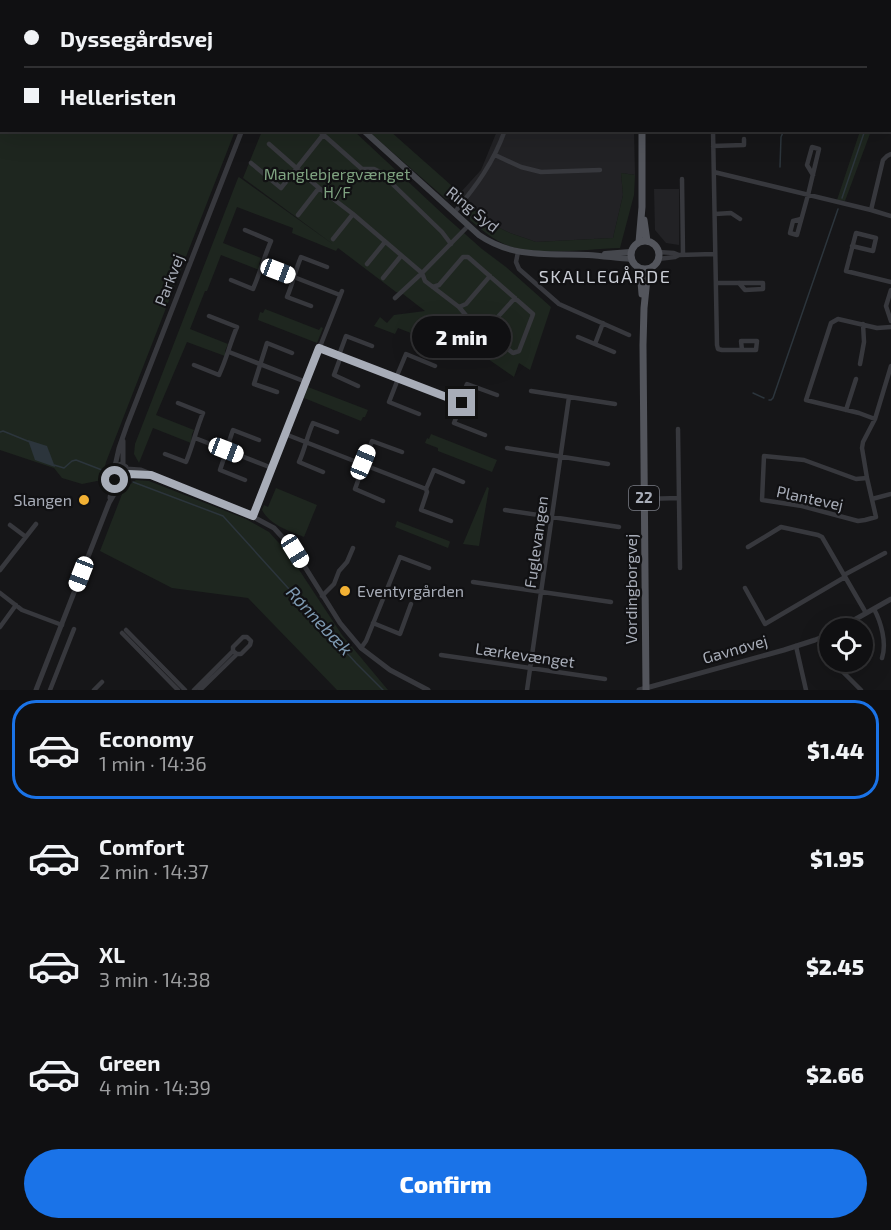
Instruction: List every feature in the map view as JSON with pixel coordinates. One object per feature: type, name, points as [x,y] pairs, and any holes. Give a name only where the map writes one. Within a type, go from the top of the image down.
[{"type":"main road","name":"Ring Syd","points":[[365,132],[468,226],[496,246],[536,255],[631,256]]},
{"type":"main road","points":[[642,132],[643,241]]},
{"type":"main road","points":[[643,241],[655,245],[658,255],[655,265],[644,269],[633,264],[631,256],[634,245],[643,241]]},
{"type":"main road","name":"Vordingborgvej","points":[[644,269],[644,689]]},
{"type":"street","name":"Parkvej","points":[[115,466],[131,416],[241,132]]},
{"type":"street","points":[[320,132],[362,169],[374,169],[380,172],[442,232],[451,244]]},
{"type":"street","points":[[454,213],[480,180],[495,155],[504,132]]},
{"type":"street","points":[[713,132],[717,345],[718,349],[722,350],[742,350]]},
{"type":"street","points":[[251,163],[281,188],[323,135]]},
{"type":"street","points":[[714,146],[744,145],[744,139]]},
{"type":"street","points":[[269,144],[319,189],[353,214],[422,273],[425,281],[459,307],[469,319],[513,353],[519,351],[532,314],[466,256],[439,285],[433,287]]},
{"type":"street","points":[[801,219],[808,195],[813,175],[819,149],[812,147],[807,165],[813,175]]},
{"type":"street","points":[[871,210],[883,160],[891,154]]},
{"type":"street","points":[[495,155],[522,167],[541,172],[600,170]]},
{"type":"street","points":[[714,172],[891,216]]},
{"type":"street","points":[[681,255],[682,179]]},
{"type":"street","points":[[297,215],[319,189]]},
{"type":"street","points":[[715,214],[731,213],[740,219]]},
{"type":"street","points":[[333,239],[353,214]]},
{"type":"street","points":[[395,298],[468,226]]},
{"type":"street","points":[[231,280],[253,289],[271,241],[245,230]]},
{"type":"street","points":[[852,246],[873,251],[876,238],[856,233],[852,246],[846,271],[891,282]]},
{"type":"street","points":[[367,264],[385,242]]},
{"type":"street","points":[[518,252],[516,262],[519,269],[559,304],[629,335]]},
{"type":"street","points":[[658,255],[714,254]]},
{"type":"street","points":[[383,278],[402,256]]},
{"type":"street","points":[[311,306],[287,297],[301,257],[327,267]]},
{"type":"street","points":[[253,516],[341,293],[263,265]]},
{"type":"street","points":[[459,307],[466,304],[490,276]]},
{"type":"street","points":[[716,283],[739,283]]},
{"type":"street","points":[[891,290],[886,306],[891,321]]},
{"type":"street","points":[[485,332],[515,298]]},
{"type":"street","points":[[194,365],[219,375],[237,327],[209,316]]},
{"type":"street","points":[[875,418],[806,400],[831,323],[838,319],[877,327],[891,327]]},
{"type":"street","points":[[595,344],[603,323]]},
{"type":"street","points":[[860,364],[864,342],[863,324]]},
{"type":"street","points":[[358,386],[334,375],[346,336],[372,346]]},
{"type":"street","points":[[578,337],[614,352]]},
{"type":"street","points":[[277,392],[254,384],[267,343],[292,353]]},
{"type":"street","points":[[319,348],[460,402]]},
{"type":"street","points":[[229,352],[306,382]]},
{"type":"street","points":[[419,414],[389,402],[397,378],[406,354],[435,366]]},
{"type":"street","points":[[891,366],[875,418],[863,442],[862,453],[872,499],[891,494]]},
{"type":"street","points":[[846,410],[856,379]]},
{"type":"street","points":[[485,435],[454,423],[462,403],[460,402],[467,384],[497,395]]},
{"type":"street","points":[[531,391],[615,404]]},
{"type":"street","name":"Fuglevangen","points":[[526,690],[569,397]]},
{"type":"street","points":[[165,454],[186,462],[203,413],[178,403]]},
{"type":"street","points":[[323,472],[299,462],[306,440],[313,423],[337,432]]},
{"type":"street","points":[[678,429],[680,568]]},
{"type":"street","points":[[245,480],[220,470],[233,430],[259,440]]},
{"type":"street","points":[[285,434],[426,489]]},
{"type":"street","points":[[195,438],[272,468]]},
{"type":"street","name":"Parkvej","points":[[123,440],[126,469]]},
{"type":"street","points":[[383,501],[355,489],[372,441],[402,452]]},
{"type":"street","points":[[507,448],[608,464]]},
{"type":"street","name":"Plantevej","points":[[867,478],[856,479],[804,460],[764,456],[762,500],[865,520],[876,517],[872,499]]},
{"type":"street","points":[[109,502],[113,479],[111,473],[115,466],[151,475],[253,516],[274,528],[295,551],[340,623],[361,648],[390,670],[428,690]]},
{"type":"street","points":[[36,690],[109,502],[121,482],[127,478],[126,469]]},
{"type":"street","points":[[451,521],[420,510],[426,489],[434,470],[463,482]]},
{"type":"street","points":[[113,479],[121,482]]},
{"type":"street","points":[[644,499],[679,498]]},
{"type":"street","points":[[505,510],[619,527]]},
{"type":"street","points":[[0,570],[36,524]]},
{"type":"street","points":[[10,525],[26,537]]},
{"type":"street","points":[[748,547],[782,527],[822,537],[866,613]]},
{"type":"street","points":[[322,596],[334,584],[353,548]]},
{"type":"street","points":[[745,588],[765,624],[885,553]]},
{"type":"street","points":[[361,648],[366,641],[400,557],[429,568]]},
{"type":"street","points":[[473,582],[611,603]]},
{"type":"street","points":[[0,593],[22,610],[62,625]]},
{"type":"street","points":[[857,618],[891,599]]},
{"type":"street","points":[[373,623],[400,634],[411,604]]},
{"type":"street","points":[[0,627],[16,605]]},
{"type":"street","points":[[874,609],[878,616],[885,647],[882,658]]},
{"type":"street","points":[[50,690],[74,629]]},
{"type":"street","points":[[178,690],[124,632],[185,690]]},
{"type":"street","name":"Gavnøvej","points":[[644,689],[819,638]]},
{"type":"street","points":[[796,646],[806,690]]},
{"type":"street","points":[[194,690],[235,653],[200,690]]},
{"type":"street","name":"Lærkevænget","points":[[441,655],[605,679]]},
{"type":"street","points":[[843,672],[861,690]]},
{"type":"street","points":[[94,690],[102,682]]},
{"type":"shaded area","points":[[497,132],[634,132],[635,175],[621,173],[623,195],[613,238],[536,242],[491,224],[460,196],[460,193],[481,170]]},
{"type":"shaded area","points":[[654,189],[679,189],[679,245],[666,243],[655,230]]},
{"type":"shaded area","points":[[28,440],[47,446],[55,467],[35,460]]},
{"type":"green space","points":[[0,132],[235,132],[106,462],[102,480],[82,484],[62,478],[54,468],[0,450]]},
{"type":"green space","name":"Manglebjergvænget H/F","points":[[262,132],[355,132],[447,218],[551,307],[530,370],[519,363],[514,377],[478,352],[475,358],[398,328],[395,334],[374,326],[380,317],[387,323],[394,315],[425,311],[338,248],[336,251],[292,233],[293,228],[237,207],[223,243],[261,258],[259,270],[221,255],[190,329],[228,344],[225,356],[187,342],[156,415],[194,430],[191,443],[153,428],[139,463],[134,454],[135,444],[238,178],[334,245],[243,178]]},
{"type":"green space","points":[[369,132],[391,132],[460,193],[460,196],[446,199]]},
{"type":"green space","points":[[860,132],[871,132],[845,201],[837,200]]},
{"type":"green space","points":[[621,173],[635,175],[634,195],[620,248],[548,251],[521,249],[498,241],[470,220],[469,205],[491,224],[536,242],[613,238],[623,195]]},
{"type":"green space","points":[[265,309],[319,330],[323,328],[317,343],[258,320],[260,312],[263,313]]},
{"type":"green space","points":[[308,387],[368,410],[365,417],[361,421],[304,398]]},
{"type":"green space","points":[[431,434],[497,460],[492,472],[438,451],[438,448],[425,443]]},
{"type":"green space","points":[[136,480],[149,481],[246,519],[269,532],[288,553],[342,635],[388,690],[337,690],[248,598],[172,588],[100,551],[124,489]]},
{"type":"green space","points":[[487,487],[489,488],[479,546],[463,544]]},
{"type":"green space","points":[[276,488],[317,505],[304,537],[275,524],[262,510],[264,505],[268,507]]},
{"type":"green space","points":[[397,521],[449,541],[448,548],[395,527]]},
{"type":"waterway","points":[[780,167],[783,132]]},
{"type":"waterway","points":[[842,198],[864,132]]},
{"type":"waterway","points":[[769,400],[773,398],[838,209]]},
{"type":"waterway","points":[[753,393],[764,398]]},
{"type":"waterway","name":"Rønnebæk","points":[[0,432],[3,431],[30,442]]},
{"type":"waterway","name":"Rønnebæk","points":[[54,465],[64,468],[76,460],[102,470]]},
{"type":"waterway","name":"Rønnebæk","points":[[133,482],[223,516],[383,690]]},
{"type":"place","name":"Slangen","points":[[84,500]]},
{"type":"place","name":"Eventyrgården","points":[[345,591]]},
{"type":"district","name":"SKALLEGÅRDE","points":[[605,277]]},
{"type":"route","points":[[115,480],[123,481],[128,474],[151,475],[253,516],[319,348],[462,403]]}]
